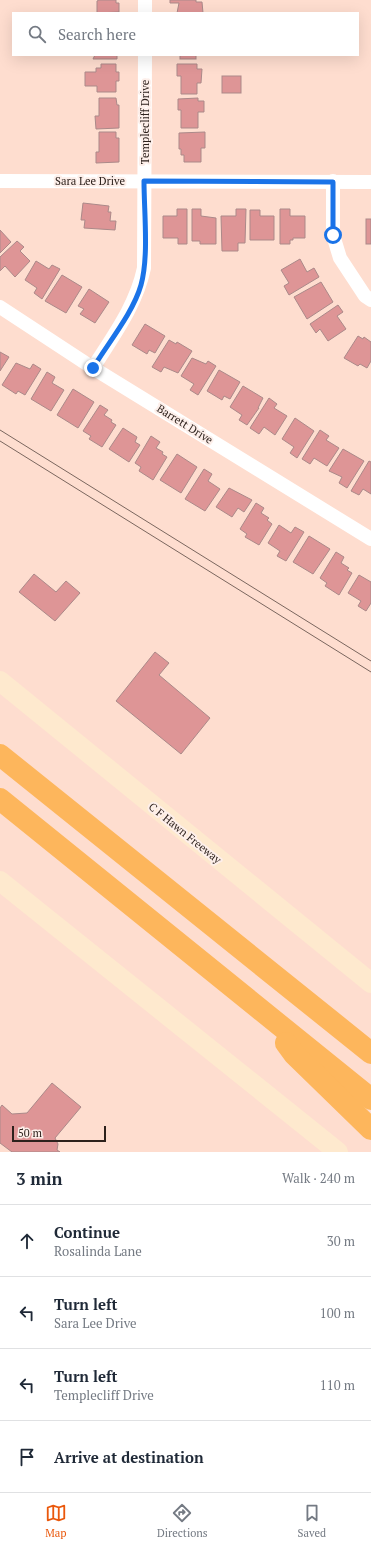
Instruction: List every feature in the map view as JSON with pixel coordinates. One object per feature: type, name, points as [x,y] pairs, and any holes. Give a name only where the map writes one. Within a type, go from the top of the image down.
[{"type":"highway","points":[[0,755],[367,1048]]},
{"type":"highway","points":[[0,799],[371,1099]]},
{"type":"highway","points":[[270,1017],[294,1054],[371,1129]]},
{"type":"main road","name":"C F Hawn Freeway","points":[[0,681],[371,983]]},
{"type":"main road","points":[[0,881],[338,1152]]},
{"type":"street","points":[[145,0],[145,12]]},
{"type":"street","name":"Templecliff Drive","points":[[93,368],[132,306],[140,287],[144,268],[145,56]]},
{"type":"street","name":"Sara Lee Drive","points":[[0,182],[371,182]]},
{"type":"street","points":[[333,182],[333,235],[340,258],[365,296],[371,300]]},
{"type":"street","name":"Barrett Drive","points":[[0,307],[93,368],[371,539]]},
{"type":"building","points":[[116,0],[116,3],[119,3],[119,12],[97,12],[97,1]]},
{"type":"building","points":[[170,0],[196,0],[196,2],[202,2],[203,12],[177,12],[179,3],[170,3]]},
{"type":"building","points":[[94,56],[117,56],[117,59],[93,59]]},
{"type":"building","points":[[180,56],[196,56],[196,59],[180,59]]},
{"type":"building","points":[[101,64],[116,64],[116,72],[119,72],[119,81],[116,81],[116,92],[97,92],[97,86],[85,86],[85,72],[96,72],[96,68],[101,68]]},
{"type":"building","points":[[177,64],[197,64],[197,69],[202,69],[201,83],[197,83],[197,94],[181,94],[181,76],[177,76]]},
{"type":"building","points":[[222,76],[241,76],[241,93],[222,93]]},
{"type":"building","points":[[99,98],[116,98],[117,105],[119,105],[119,128],[96,129],[95,116],[99,116]]},
{"type":"building","points":[[198,98],[198,101],[204,101],[204,112],[198,112],[198,128],[181,128],[181,110],[178,110],[178,99]]},
{"type":"building","points":[[99,132],[116,132],[116,138],[119,138],[119,162],[96,163],[96,152],[99,152]]},
{"type":"building","points":[[205,132],[205,148],[201,148],[201,162],[184,162],[184,155],[181,155],[181,149],[179,149],[179,133]]},
{"type":"building","points":[[83,203],[109,206],[108,212],[111,212],[110,221],[116,221],[115,230],[84,228],[85,220],[81,220]]},
{"type":"building","points":[[177,209],[187,209],[187,244],[178,244],[178,238],[163,238],[163,216],[177,216]]},
{"type":"building","points":[[192,209],[201,209],[201,216],[216,218],[216,244],[200,244],[200,241],[192,241]]},
{"type":"building","points":[[236,209],[246,209],[245,243],[238,243],[238,251],[222,251],[221,216],[236,216]]},
{"type":"building","points":[[280,209],[290,209],[290,216],[305,216],[305,238],[293,238],[293,240],[290,240],[290,244],[280,244]]},
{"type":"building","points":[[250,210],[260,210],[260,216],[274,216],[274,240],[250,240]]},
{"type":"building","points":[[366,219],[371,219],[371,244],[366,244]]},
{"type":"building","points":[[0,230],[11,242],[0,253]]},
{"type":"building","points":[[17,241],[24,247],[20,251],[30,261],[15,277],[5,266],[0,271],[0,257]]},
{"type":"building","points":[[300,259],[307,272],[314,268],[319,277],[289,295],[284,286],[289,283],[281,270]]},
{"type":"building","points":[[36,261],[49,269],[52,265],[60,269],[42,299],[34,293],[37,288],[25,280]]},
{"type":"building","points":[[62,275],[82,287],[66,313],[45,301]]},
{"type":"building","points":[[321,282],[333,302],[307,319],[294,297]]},
{"type":"building","points":[[89,289],[109,302],[95,323],[80,314],[84,309],[78,306]]},
{"type":"building","points":[[338,305],[343,312],[337,316],[346,329],[328,341],[320,329],[316,333],[310,324]]},
{"type":"building","points":[[145,324],[165,336],[155,353],[149,350],[147,354],[132,345]]},
{"type":"building","points":[[358,336],[363,339],[364,337],[371,342],[371,361],[367,368],[360,364],[358,366],[344,358]]},
{"type":"building","points":[[169,340],[176,344],[177,342],[192,351],[178,373],[164,367],[161,372],[152,367]]},
{"type":"building","points":[[0,352],[9,357],[0,371]]},
{"type":"building","points":[[192,358],[206,364],[208,361],[216,366],[198,395],[190,390],[194,384],[181,376]]},
{"type":"building","points":[[16,363],[30,369],[33,364],[41,369],[25,395],[18,391],[16,394],[2,385]]},
{"type":"building","points":[[219,370],[240,382],[230,399],[224,396],[222,400],[207,391]]},
{"type":"building","points":[[47,372],[55,377],[52,383],[64,390],[51,411],[31,399]]},
{"type":"building","points":[[243,386],[263,398],[259,408],[247,425],[239,420],[242,415],[230,407]]},
{"type":"building","points":[[73,389],[94,402],[78,428],[57,415]]},
{"type":"building","points":[[269,398],[277,404],[274,408],[287,416],[275,435],[264,427],[259,434],[250,428]]},
{"type":"building","points":[[100,405],[108,410],[104,415],[112,420],[111,422],[116,425],[102,447],[89,439],[91,436],[83,431]]},
{"type":"building","points":[[295,418],[314,431],[297,458],[290,453],[294,447],[282,439]]},
{"type":"building","points":[[123,428],[137,437],[135,442],[140,445],[129,462],[109,449]]},
{"type":"building","points":[[320,430],[329,436],[326,440],[339,448],[327,466],[314,458],[310,464],[302,459]]},
{"type":"building","points":[[151,436],[160,442],[156,448],[163,452],[162,454],[167,457],[153,480],[139,471],[141,467],[135,463]]},
{"type":"building","points":[[343,449],[364,461],[347,488],[339,483],[342,477],[329,471]]},
{"type":"building","points":[[177,454],[197,467],[181,493],[160,480]]},
{"type":"building","points":[[369,461],[371,462],[371,494],[363,489],[359,495],[351,491]]},
{"type":"building","points":[[204,469],[212,474],[208,481],[220,489],[205,511],[185,499]]},
{"type":"building","points":[[229,488],[252,500],[244,512],[238,508],[232,517],[216,507]]},
{"type":"building","points":[[256,503],[264,508],[261,513],[269,518],[267,520],[272,524],[259,545],[245,537],[247,534],[240,529]]},
{"type":"building","points":[[279,525],[291,533],[295,527],[304,532],[286,561],[277,556],[280,551],[268,543]]},
{"type":"building","points":[[309,536],[330,549],[313,574],[293,562]]},
{"type":"building","points":[[336,552],[344,557],[341,563],[349,568],[347,570],[352,573],[339,595],[325,586],[327,583],[320,578]]},
{"type":"building","points":[[34,574],[56,592],[66,581],[80,593],[55,621],[19,592]]},
{"type":"building","points":[[359,575],[371,582],[371,603],[366,611],[358,606],[361,601],[348,593]]},
{"type":"building","points":[[155,652],[169,663],[159,675],[210,718],[181,754],[116,701]]},
{"type":"building","points":[[52,1083],[81,1107],[55,1138],[58,1144],[57,1150],[60,1152],[12,1152],[0,1143],[0,1108],[2,1105],[12,1114],[27,1113]]},
{"type":"tram line","points":[[0,430],[371,661]]},
{"type":"tram line","points":[[0,441],[371,672]]},
{"type":"route","points":[[93,368],[132,306],[140,287],[144,268],[144,181],[333,182],[333,235]]}]
